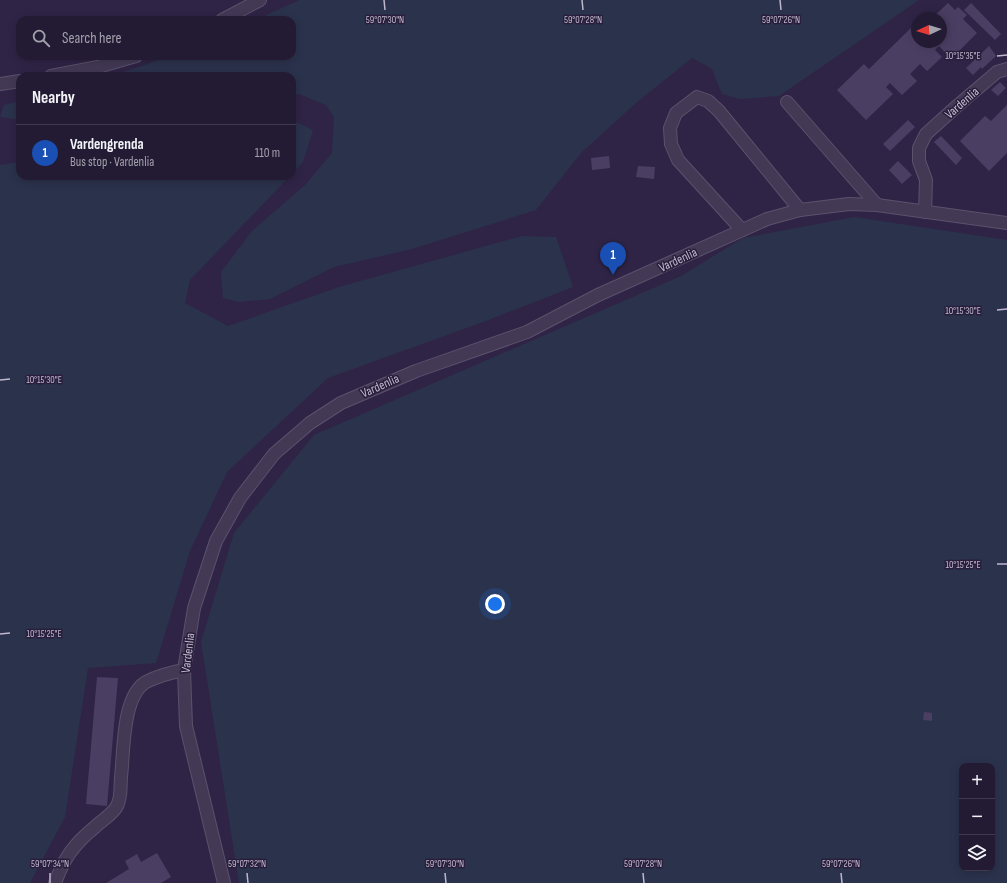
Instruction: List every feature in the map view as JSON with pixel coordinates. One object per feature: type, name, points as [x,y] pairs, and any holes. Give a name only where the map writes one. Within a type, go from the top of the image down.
[{"type":"street","points":[[230,16],[260,0]]},
{"type":"street","points":[[72,72],[122,60]]},
{"type":"street","name":"Vardenlia","points":[[925,212],[926,180],[920,161],[918,148],[926,134],[997,72],[1007,69]]},
{"type":"street","points":[[0,84],[16,82]]},
{"type":"street","points":[[742,230],[678,160],[671,144],[670,128],[676,113],[697,97],[708,100],[719,111],[800,210]]},
{"type":"street","points":[[788,102],[877,205]]},
{"type":"street","name":"Vardenlia","points":[[224,883],[186,726],[184,670],[194,608],[216,541],[240,498],[274,454],[310,423],[341,403],[416,371],[527,332],[598,295],[767,219],[800,210],[849,204],[877,205],[1007,223]]},
{"type":"street","points":[[55,883],[62,864],[72,848],[116,808],[121,795],[121,780],[128,715],[133,697],[146,682],[172,672],[184,670]]},
{"type":"shaded area","points":[[300,0],[919,0],[779,96],[740,99],[722,94],[712,69],[692,58],[636,103],[581,153],[536,210],[412,249],[334,267],[270,299],[238,302],[223,298],[221,272],[252,231],[306,184],[332,153],[334,117],[326,105],[299,94],[296,94],[296,72],[123,72],[159,60],[296,60],[296,16],[264,16]]},
{"type":"shaded area","points":[[16,102],[16,119],[0,117],[4,105]]},
{"type":"shaded area","points":[[296,122],[313,130],[303,162],[296,170]]},
{"type":"shaded area","points":[[16,163],[16,180],[286,180],[190,280],[185,303],[228,326],[339,287],[522,236],[556,237],[573,287],[486,321],[328,378],[227,472],[190,551],[156,663],[88,668],[65,817],[30,883],[0,883],[0,165]]},
{"type":"shaded area","points":[[854,217],[1007,240],[1007,883],[239,883],[201,642],[234,533],[314,435],[681,276],[743,238]]},
{"type":"building","points":[[948,3],[955,10],[958,7],[967,15],[963,19],[977,33],[951,59],[941,48],[947,48],[947,12],[938,12]]},
{"type":"building","points":[[971,3],[1001,34],[995,40],[964,10]]},
{"type":"building","points":[[911,28],[911,48],[937,48],[935,50],[942,57],[927,71],[920,64],[910,74],[917,81],[902,95],[890,83],[886,87],[893,94],[866,120],[837,90],[864,64],[869,69]]},
{"type":"building","points":[[989,46],[996,56],[973,75],[966,68]]},
{"type":"building","points":[[1000,82],[1006,88],[998,96],[991,90]]},
{"type":"building","points":[[1007,105],[1007,153],[989,171],[960,141],[985,116],[991,121]]},
{"type":"building","points":[[908,120],[915,127],[890,151],[883,144]]},
{"type":"building","points":[[941,136],[962,158],[956,165],[934,142]]},
{"type":"building","points":[[609,156],[610,168],[592,170],[591,158]]},
{"type":"building","points":[[898,161],[912,175],[902,184],[889,170]]},
{"type":"building","points":[[638,166],[655,167],[654,179],[636,177]]},
{"type":"building","points":[[97,677],[118,678],[107,806],[86,804]]},
{"type":"building","points":[[924,712],[932,713],[932,721],[923,720]]},
{"type":"building","points":[[157,853],[171,877],[161,883],[106,883],[129,869],[125,861],[137,854],[141,862]]},
{"type":"place","name":"Vardengrenda","points":[[613,275]]}]
